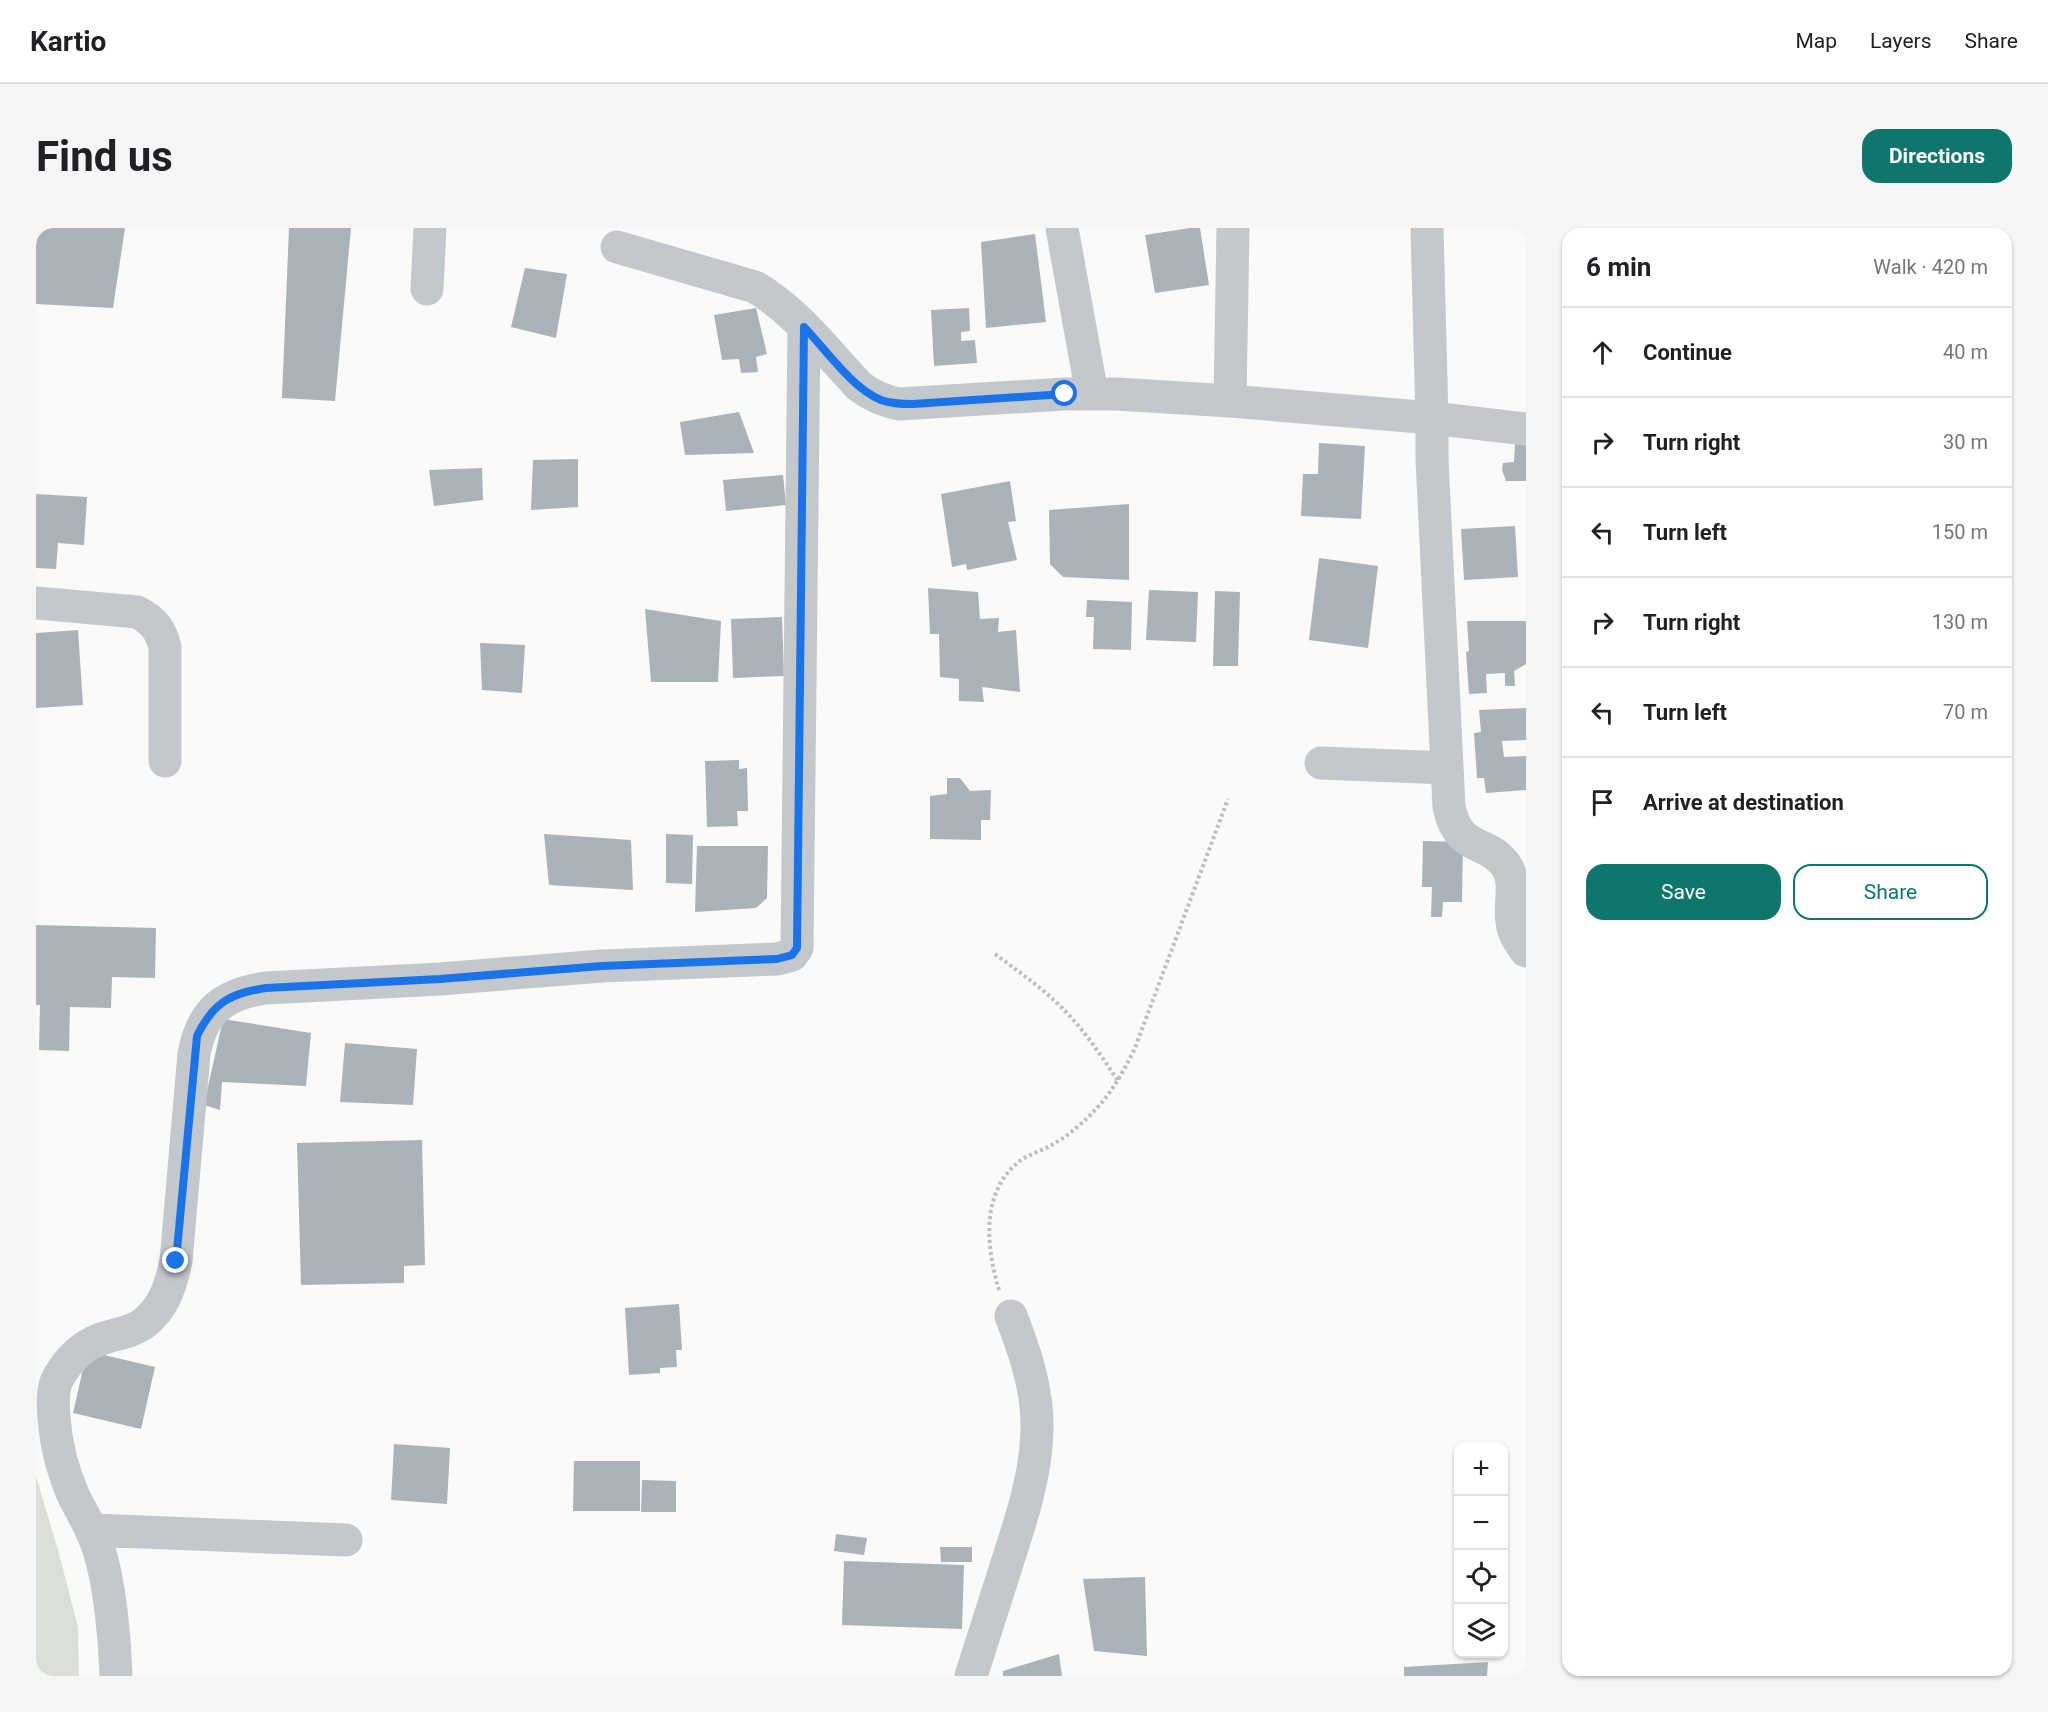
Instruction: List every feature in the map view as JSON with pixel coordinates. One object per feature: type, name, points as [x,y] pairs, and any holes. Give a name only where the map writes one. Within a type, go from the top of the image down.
[{"type":"street","points":[[427,289],[430,228]]},
{"type":"street","points":[[1062,228],[1092,394]]},
{"type":"street","points":[[1230,400],[1233,228]]},
{"type":"street","points":[[1427,228],[1432,460],[1449,807],[1451,819],[1466,840],[1499,858],[1508,869],[1512,881],[1512,922],[1516,937],[1526,951]]},
{"type":"street","points":[[616,247],[754,287],[790,311],[859,386],[884,401],[906,404],[1092,394],[1230,400],[1526,429]]},
{"type":"street","points":[[116,1676],[104,1574],[99,1551],[92,1530],[62,1466],[55,1435],[53,1403],[46,1375],[68,1363],[83,1348],[101,1339],[122,1335],[143,1324],[160,1307],[171,1285],[176,1261],[197,1036],[205,1020],[217,1006],[231,996],[248,990],[266,988],[440,979],[602,966],[777,959],[792,955],[797,948],[804,327]]},
{"type":"street","points":[[36,603],[137,612],[148,617],[157,625],[165,647],[165,761]]},
{"type":"street","points":[[1320,763],[1447,768]]},
{"type":"street","points":[[971,1676],[1025,1505],[1034,1467],[1037,1428],[1034,1389],[1025,1352],[1011,1316]]},
{"type":"street","points":[[92,1530],[346,1540]]},
{"type":"path","points":[[1011,1316],[1001,1295],[990,1251],[991,1206],[997,1188],[1008,1172],[1023,1159],[1050,1146],[1075,1129],[1097,1108],[1118,1082],[1135,1048],[1228,799]]},
{"type":"path","points":[[995,954],[1031,980],[1065,1010],[1094,1045],[1118,1082]]},
{"type":"shaded area","points":[[36,1476],[78,1627],[79,1676],[36,1676]]},
{"type":"building","points":[[36,228],[125,228],[113,308],[36,304]]},
{"type":"building","points":[[289,228],[351,228],[335,401],[282,398]]},
{"type":"building","points":[[1200,228],[1209,285],[1155,293],[1145,235]]},
{"type":"building","points":[[1035,234],[1046,322],[986,328],[981,242]]},
{"type":"building","points":[[525,268],[567,274],[556,338],[511,327]]},
{"type":"building","points":[[756,308],[767,354],[756,357],[758,372],[741,373],[739,359],[722,360],[714,315]]},
{"type":"building","points":[[969,308],[970,331],[961,332],[961,341],[975,340],[977,363],[934,366],[931,310]]},
{"type":"building","points":[[739,412],[754,453],[685,455],[680,422]]},
{"type":"building","points":[[1319,443],[1365,446],[1361,519],[1301,516],[1303,474],[1318,474]]},
{"type":"building","points":[[1515,443],[1526,443],[1526,481],[1506,481],[1502,470],[1503,463],[1514,462]]},
{"type":"building","points":[[578,459],[578,507],[531,510],[533,460]]},
{"type":"building","points":[[482,468],[483,500],[434,506],[429,470]]},
{"type":"building","points":[[783,475],[786,505],[726,511],[723,480]]},
{"type":"building","points":[[1010,481],[1016,521],[1008,522],[1017,560],[967,570],[966,564],[952,567],[941,494]]},
{"type":"building","points":[[36,494],[87,497],[84,545],[58,543],[56,569],[36,568]]},
{"type":"building","points":[[1129,504],[1129,580],[1063,577],[1050,564],[1049,510]]},
{"type":"building","points":[[1515,526],[1518,577],[1464,580],[1461,529]]},
{"type":"building","points":[[1319,558],[1378,566],[1368,648],[1309,640]]},
{"type":"building","points":[[928,588],[978,592],[980,619],[999,618],[998,632],[1016,630],[1020,692],[982,687],[984,702],[959,701],[959,679],[940,677],[939,634],[930,634]]},
{"type":"building","points":[[1149,590],[1198,592],[1196,642],[1146,640]]},
{"type":"building","points":[[1215,591],[1240,592],[1238,666],[1213,666]]},
{"type":"building","points":[[1087,600],[1132,602],[1131,650],[1093,649],[1094,617],[1086,617]]},
{"type":"building","points":[[645,609],[721,621],[718,682],[651,682]]},
{"type":"building","points":[[782,617],[784,676],[733,678],[731,619]]},
{"type":"building","points":[[1467,621],[1526,621],[1526,664],[1514,671],[1515,686],[1505,686],[1505,673],[1486,674],[1487,693],[1469,694],[1466,652],[1469,651]]},
{"type":"building","points":[[78,630],[83,705],[36,708],[36,633]]},
{"type":"building","points":[[480,643],[525,645],[522,693],[482,690]]},
{"type":"building","points":[[1526,708],[1526,740],[1502,741],[1504,757],[1526,756],[1526,790],[1486,793],[1484,778],[1477,778],[1474,733],[1481,732],[1479,710]]},
{"type":"building","points":[[739,760],[739,769],[747,768],[748,811],[737,811],[738,826],[707,827],[705,761]]},
{"type":"building","points":[[947,778],[960,778],[970,791],[991,790],[990,820],[981,820],[981,840],[930,839],[930,796],[947,794]]},
{"type":"building","points":[[544,834],[631,840],[633,890],[549,885]]},
{"type":"building","points":[[666,834],[693,835],[692,884],[666,883]]},
{"type":"building","points":[[1423,841],[1463,842],[1462,902],[1443,902],[1442,917],[1431,917],[1432,887],[1422,887]]},
{"type":"building","points":[[697,846],[768,846],[767,898],[756,908],[695,912]]},
{"type":"building","points":[[36,925],[156,928],[155,978],[112,977],[111,1008],[70,1007],[69,1051],[39,1050],[40,1005],[36,1005]]},
{"type":"building","points":[[223,1019],[311,1033],[306,1086],[222,1082],[220,1110],[204,1105]]},
{"type":"building","points":[[345,1043],[417,1049],[413,1105],[340,1102]]},
{"type":"building","points":[[422,1140],[425,1265],[404,1266],[404,1283],[301,1285],[297,1143]]},
{"type":"building","points":[[679,1304],[682,1350],[676,1350],[677,1367],[660,1368],[660,1373],[629,1375],[625,1308]]},
{"type":"building","points":[[87,1351],[155,1367],[141,1429],[73,1413]]},
{"type":"building","points":[[394,1444],[450,1448],[447,1504],[391,1500]]},
{"type":"building","points":[[574,1461],[640,1461],[640,1511],[573,1511]]},
{"type":"building","points":[[642,1480],[676,1481],[676,1512],[641,1512]]},
{"type":"building","points":[[836,1534],[867,1538],[864,1555],[834,1551]]},
{"type":"building","points":[[940,1547],[972,1547],[972,1562],[941,1562]]},
{"type":"building","points":[[844,1561],[964,1565],[962,1629],[842,1625]]},
{"type":"building","points":[[1145,1577],[1147,1656],[1094,1651],[1083,1579]]},
{"type":"building","points":[[1059,1654],[1062,1676],[1003,1676],[1003,1671]]},
{"type":"building","points":[[1488,1662],[1487,1676],[1404,1676],[1404,1667]]},
{"type":"route","points":[[176,1261],[197,1036],[205,1020],[217,1006],[231,996],[248,990],[266,988],[440,979],[602,966],[777,959],[792,955],[797,948],[804,327],[859,386],[884,401],[913,404],[1065,394]]}]
